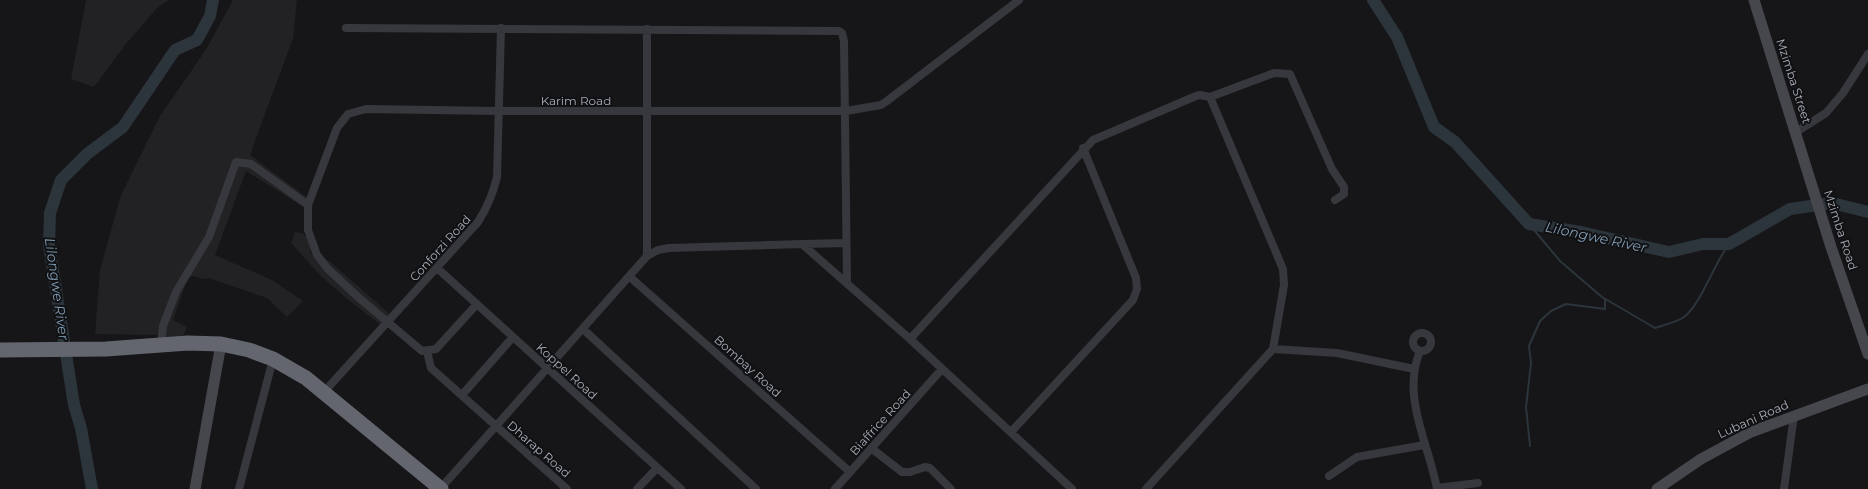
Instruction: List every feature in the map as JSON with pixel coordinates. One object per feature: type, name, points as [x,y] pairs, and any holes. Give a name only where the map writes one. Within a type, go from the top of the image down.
[{"type":"highway","points":[[0,350],[106,349],[161,344],[221,344],[248,350],[272,359],[306,378],[440,489]]},
{"type":"street","name":"Karim Road","points":[[427,351],[418,348],[358,297],[317,255],[308,230],[308,204],[336,128],[348,114],[366,109],[647,112],[846,111],[881,105],[887,102],[1018,0]]},
{"type":"street","name":"Mzimba Street","points":[[1754,0],[1808,171]]},
{"type":"street","points":[[346,28],[839,31],[844,41],[846,111],[845,243],[847,282]]},
{"type":"street","name":"Conforzi Road","points":[[324,392],[478,222],[494,193],[497,177],[501,28]]},
{"type":"street","points":[[647,29],[647,256]]},
{"type":"street","points":[[1796,132],[1826,113],[1843,93],[1868,54]]},
{"type":"street","points":[[910,339],[1083,148],[1105,133],[1200,95],[1210,97],[1274,73],[1290,74],[1332,169],[1344,187],[1344,194],[1335,200]]},
{"type":"street","points":[[1146,489],[1273,349],[1284,285],[1283,269],[1210,97]]},
{"type":"street","points":[[1011,432],[1133,300],[1137,289],[1136,278],[1083,148]]},
{"type":"street","points":[[161,344],[163,326],[176,292],[209,237],[236,162],[251,164],[308,204]]},
{"type":"street","name":"Mzimba Road","points":[[1808,171],[1868,354]]},
{"type":"street","points":[[440,489],[647,256],[658,250],[669,248],[845,243]]},
{"type":"street","points":[[802,244],[910,339],[1072,489]]},
{"type":"street","name":"Koppel Road","points":[[438,268],[681,489]]},
{"type":"street","name":"Bombay Road","points":[[630,277],[850,472]]},
{"type":"street","points":[[427,351],[436,349],[477,304]]},
{"type":"street","points":[[584,329],[756,489]]},
{"type":"street","points":[[462,395],[514,337]]},
{"type":"street","points":[[196,489],[221,344]]},
{"type":"street","points":[[1273,349],[1337,353],[1414,369]]},
{"type":"street","name":"Dharap Road","points":[[427,351],[431,368],[567,489]]},
{"type":"street","points":[[1420,352],[1414,369],[1418,425],[1437,489],[1478,483]]},
{"type":"street","points":[[239,489],[272,359]]},
{"type":"street","name":"Biaffrice Road","points":[[835,489],[942,369]]},
{"type":"street","name":"Lubani Road","points":[[1657,489],[1670,478],[1726,445],[1794,415],[1868,390]]},
{"type":"street","points":[[1784,489],[1794,415]]},
{"type":"street","points":[[1329,476],[1357,457],[1424,446]]},
{"type":"street","points":[[871,448],[902,472],[910,472],[925,466],[930,468],[951,489]]},
{"type":"street","points":[[637,489],[657,468]]},
{"type":"shaded area","points":[[86,0],[169,0],[158,7],[125,45],[94,87],[71,79]]},
{"type":"shaded area","points":[[233,0],[297,0],[293,38],[250,155],[308,198],[302,206],[246,171],[215,255],[272,280],[303,301],[287,317],[267,298],[209,278],[203,279],[193,276],[188,277],[173,320],[187,327],[182,338],[162,338],[158,335],[95,334],[100,270],[121,195],[160,116],[207,48]]},
{"type":"shaded area","points":[[295,232],[302,233],[308,238],[311,247],[310,252],[320,263],[328,260],[391,315],[381,325],[322,277],[291,243]]},
{"type":"waterway","name":"Lilongwe River","points":[[92,489],[81,428],[74,405],[49,245],[50,213],[61,180],[87,154],[123,127],[175,50],[197,40],[210,16],[213,0]]},
{"type":"waterway","name":"Lilongwe River","points":[[1373,0],[1397,37],[1434,127],[1455,142],[1529,224],[1581,232],[1669,252],[1703,244],[1729,244],[1790,209],[1832,203],[1868,212]]},
{"type":"waterway","points":[[1529,224],[1560,261],[1602,297],[1655,328],[1678,320],[1690,311],[1729,244]]},
{"type":"waterway","points":[[1530,446],[1526,407],[1531,363],[1529,346],[1540,321],[1551,311],[1566,304],[1605,309],[1605,299]]}]
